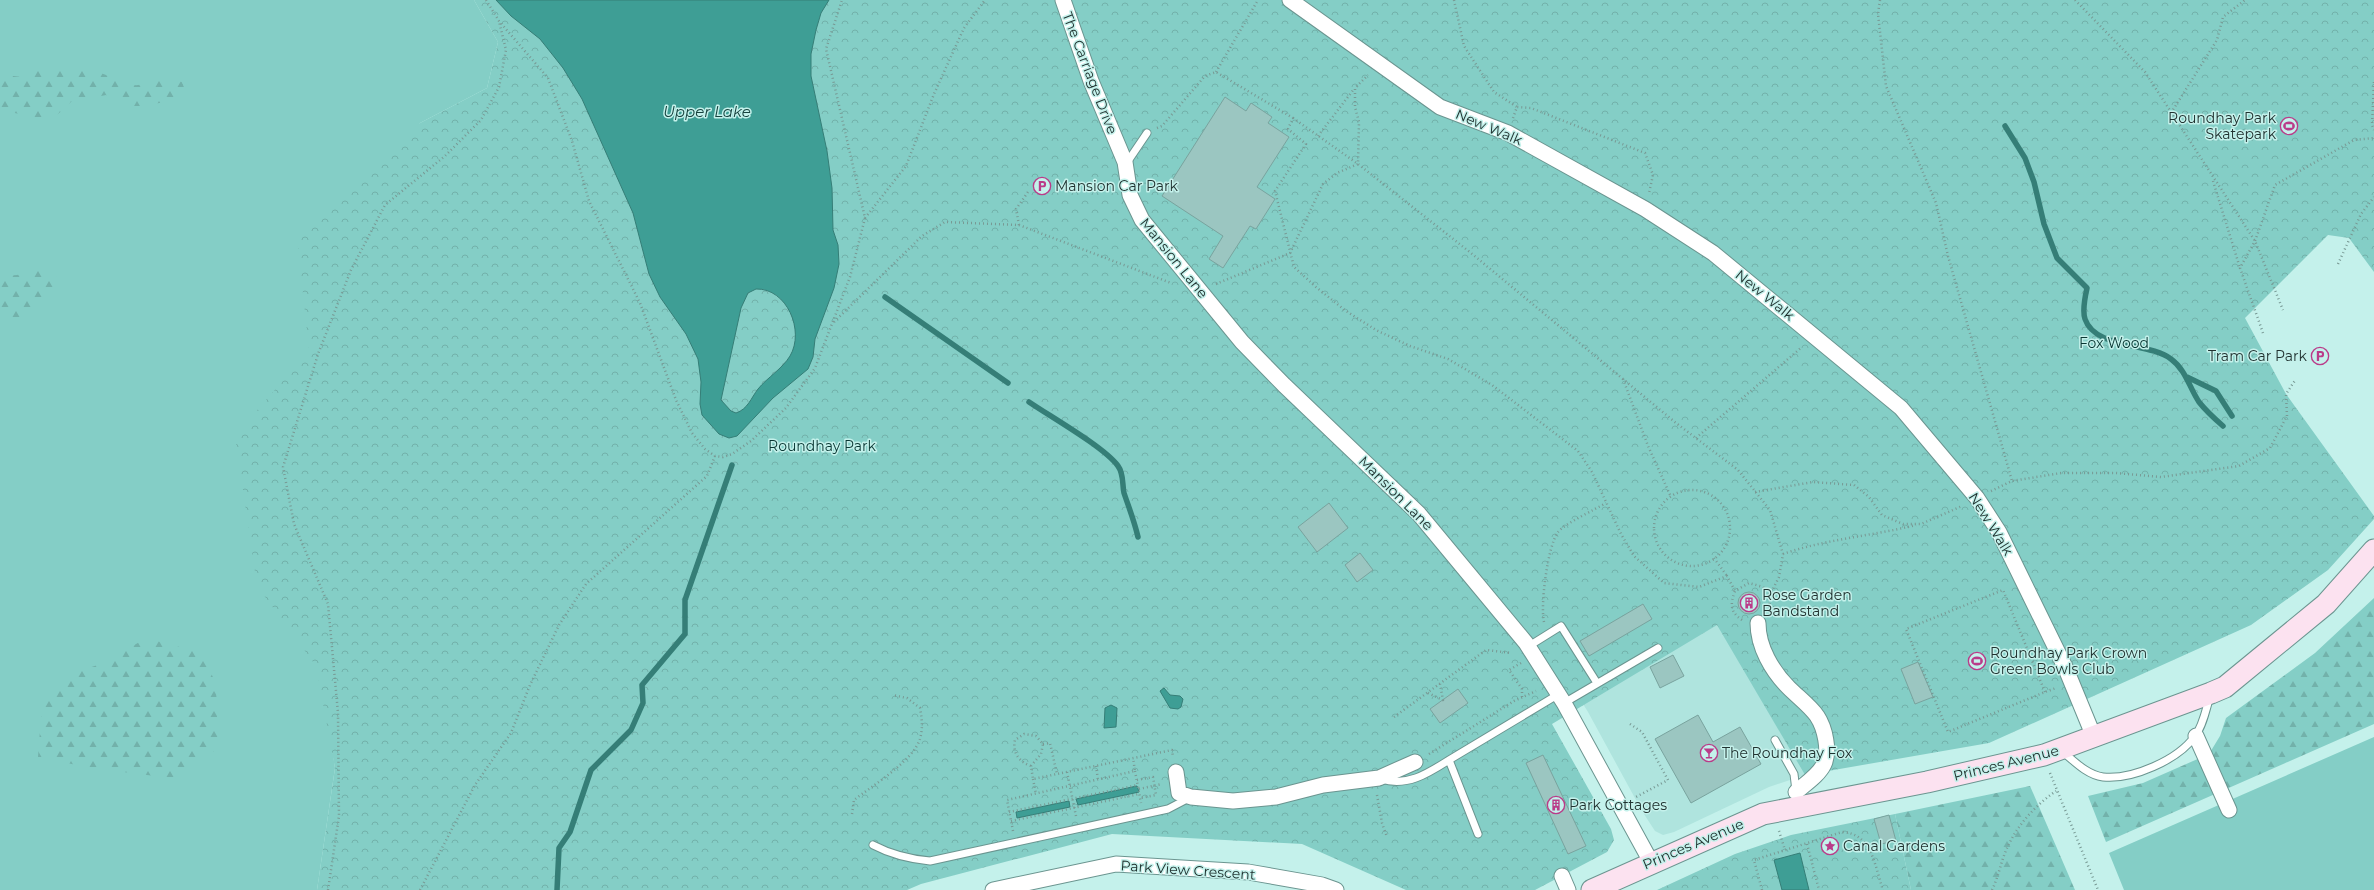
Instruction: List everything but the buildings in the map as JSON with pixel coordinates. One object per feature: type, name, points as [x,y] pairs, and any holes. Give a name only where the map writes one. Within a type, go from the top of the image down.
[{"type":"street","name":"The Carriage Drive","points":[[1063,0],[1091,81],[1118,147]]},
{"type":"street","name":"New Walk","points":[[1290,0],[1440,107],[1508,133],[1645,209],[1714,253],[1901,408],[1978,498],[1999,532],[2071,682],[2094,737]]},
{"type":"street","name":"Mansion Lane","points":[[1118,147],[1125,164],[1130,196],[1142,220],[1199,290],[1242,342],[1284,385],[1419,514],[1530,648],[1561,698],[1651,862]]},
{"type":"street","name":"Princes Avenue","points":[[1592,890],[1651,862],[1797,800],[1927,782],[2052,753],[2211,694],[2225,687],[2326,604],[2374,550]]},
{"type":"street","points":[[1758,623],[1758,637],[1774,669],[1787,686],[1818,717],[1825,736],[1826,752],[1824,764],[1797,800]]},
{"type":"street","points":[[2196,736],[2229,810]]},
{"type":"street","points":[[1177,776],[1179,793],[1216,800],[1254,800],[1276,797],[1324,785],[1379,778],[1415,762]]},
{"type":"street","name":"Park View Crescent","points":[[993,890],[1116,864],[1248,872],[1322,885],[1336,890]]},
{"type":"street","points":[[1562,876],[1568,890]]},
{"type":"lane","points":[[1125,164],[1147,133]]},
{"type":"lane","points":[[1530,648],[1561,626],[1597,683]]},
{"type":"lane","points":[[1379,778],[1401,782],[1423,776],[1561,698],[1597,683],[1658,648]]},
{"type":"lane","points":[[2052,753],[2102,777],[2125,776],[2161,763],[2184,748],[2196,736],[2211,694]]},
{"type":"lane","points":[[1775,740],[1794,774],[1797,800]]},
{"type":"lane","points":[[1449,760],[1478,834]]},
{"type":"lane","points":[[873,845],[890,854],[910,859],[930,861],[1168,809],[1191,796]]},
{"type":"path","points":[[486,0],[499,20],[548,78],[572,141],[589,201],[640,303],[676,400],[692,433],[705,449],[715,456],[732,454],[751,441],[786,408],[815,368],[850,278],[865,218],[906,166],[934,94],[964,28],[986,0]]},
{"type":"path","points":[[842,0],[826,49],[865,218]]},
{"type":"path","points":[[1147,133],[1162,126],[1205,76],[1216,72],[1258,0]]},
{"type":"path","points":[[1454,0],[1464,46],[1494,92],[1517,107],[1532,108],[1645,153],[1653,175],[1645,209]]},
{"type":"path","points":[[1880,0],[1878,14],[1886,86],[1936,204],[1948,256],[2012,481]]},
{"type":"path","points":[[2075,0],[2145,72],[2212,178],[2255,241],[2282,310]]},
{"type":"path","points":[[2171,113],[2217,40],[2223,17],[2245,0]]},
{"type":"path","points":[[328,890],[339,816],[338,713],[328,604],[294,524],[283,467],[318,354],[345,284],[385,205],[445,156],[481,120],[499,87],[506,50],[499,20]]},
{"type":"path","points":[[1318,136],[1360,81],[1381,65]]},
{"type":"path","points":[[1216,72],[1293,118],[1358,164],[1472,253],[1696,438],[1738,470],[1770,510],[1783,554],[1779,577],[1770,596],[1771,610],[1758,623],[1746,623],[1734,614],[1731,603],[1735,591],[1749,583],[1763,587],[1770,596]]},
{"type":"path","points":[[2374,82],[2372,125],[2374,130]]},
{"type":"path","points":[[1354,88],[1355,107],[1359,128],[1358,164]]},
{"type":"path","points":[[1508,133],[1517,107]]},
{"type":"path","points":[[1293,118],[1288,129],[1306,144],[1275,191],[1294,267],[1346,311],[1376,330],[1410,346],[1448,359],[1492,385],[1578,451],[1592,472],[1606,503],[1634,556],[1664,583],[1699,587],[1727,576]]},
{"type":"path","points":[[2240,268],[2255,241],[2275,184],[2354,140],[2374,138]]},
{"type":"path","points":[[832,323],[922,236],[945,222],[1019,225],[1174,284],[1199,290],[1290,253],[1323,184],[1337,173],[1358,164]]},
{"type":"path","points":[[2212,178],[2240,268],[2264,332]]},
{"type":"path","points":[[1019,225],[1016,209],[1028,192]]},
{"type":"path","points":[[2338,264],[2361,214],[2374,197]]},
{"type":"path","points":[[1696,438],[1815,336]]},
{"type":"path","points":[[1623,378],[1648,446],[1671,497]]},
{"type":"path","points":[[1783,554],[1811,544],[1881,534],[1921,524],[2012,481],[2061,473],[2116,473],[2161,477],[2239,466],[2270,448],[2280,433],[2287,416],[2286,394],[2296,379]]},
{"type":"path","points":[[420,890],[475,785],[511,733],[530,685],[559,624],[586,584],[707,476],[715,456]]},
{"type":"path","points":[[1755,492],[1813,482],[1854,485],[1869,497],[1882,515],[1903,524],[1921,524]]},
{"type":"path","points":[[1685,490],[1696,490],[1706,492],[1724,506],[1729,516],[1729,538],[1725,548],[1714,558],[1698,565],[1688,566],[1668,557],[1661,549],[1656,540],[1656,518],[1659,509],[1671,497],[1685,490]]},
{"type":"path","points":[[1552,632],[1544,622],[1542,610],[1552,545],[1559,531],[1606,503]]},
{"type":"path","points":[[1714,558],[1727,576],[1735,591]]},
{"type":"path","points":[[2045,692],[2003,590],[1906,629],[1948,732],[2071,682]]},
{"type":"path","points":[[1394,717],[1486,650],[1511,653],[1530,648]]},
{"type":"path","points":[[1415,762],[1522,697],[1522,689],[1509,670],[1530,648]]},
{"type":"path","points":[[1427,693],[1443,700],[1440,684]]},
{"type":"path","points":[[852,814],[854,800],[911,755],[920,741],[923,725],[920,708],[907,698],[892,695]]},
{"type":"path","points":[[1620,806],[1668,780],[1642,732],[1630,724]]},
{"type":"path","points":[[1031,766],[1020,759],[1015,752],[1015,740],[1019,735],[1030,733],[1036,736],[1043,744]]},
{"type":"path","points":[[1043,744],[1050,743],[1057,774]]},
{"type":"path","points":[[1036,794],[1031,766],[1041,754],[1043,744]]},
{"type":"path","points":[[1033,779],[1172,750],[1177,776],[1155,786],[1139,789]]},
{"type":"path","points":[[2052,753],[2056,791],[2098,890]]},
{"type":"path","points":[[1014,834],[1007,800],[1135,772],[1133,758]]},
{"type":"path","points":[[1096,766],[1098,780]]},
{"type":"path","points":[[1067,772],[1076,820]]},
{"type":"path","points":[[1137,780],[1153,776],[1155,786],[1156,795],[1140,798]]},
{"type":"path","points":[[1379,778],[1377,796],[1382,823],[1387,837]]},
{"type":"path","points":[[1009,812],[1138,785]]},
{"type":"path","points":[[1992,890],[1998,878],[2007,847],[2015,833],[2040,802],[2056,791]]},
{"type":"path","points":[[1011,821],[1139,794]]},
{"type":"path","points":[[1762,890],[1754,860],[1842,832],[1854,833],[1863,839],[1870,852],[1883,890]]},
{"type":"path","points":[[1807,844],[1819,890]]},
{"type":"shaded area","points":[[1718,625],[1805,775],[1769,787],[1674,832],[1663,835],[1655,831],[1642,811],[1588,712],[1541,636]]},
{"type":"green space","points":[[0,0],[474,0],[498,42],[487,88],[420,123],[311,348],[320,666],[335,768],[317,890],[0,890]]},
{"type":"green space","name":"Roundhay Park","points":[[474,0],[2374,0],[2374,272],[2349,238],[2328,235],[2245,318],[2286,394],[2374,516],[2374,519],[2328,570],[2251,625],[1989,743],[1805,775],[1717,625],[1552,724],[1611,829],[1614,840],[1607,852],[1535,890],[1406,890],[1302,844],[1112,834],[921,884],[907,890],[317,890],[335,768],[316,666],[257,586],[235,436],[309,350],[297,238],[420,123],[487,88],[498,42]]},
{"type":"green space","points":[[40,68],[97,72],[124,83],[134,85],[160,80],[174,80],[182,82],[185,90],[179,100],[140,106],[127,106],[106,95],[71,102],[56,116],[39,118],[0,110],[0,76],[6,75],[26,77],[35,73]]},
{"type":"green space","points":[[30,271],[50,271],[64,284],[39,304],[30,308],[24,316],[13,322],[0,320],[0,276],[17,275]]},
{"type":"green space","points":[[2374,598],[2374,724],[2106,842],[2088,796],[2143,783],[2209,754],[2220,736],[2226,718],[2315,653]]},
{"type":"green space","points":[[146,638],[202,653],[216,684],[218,748],[179,779],[91,768],[38,757],[42,703],[80,671],[106,662]]},
{"type":"green space","points":[[2374,737],[2374,890],[2124,890],[2109,853]]},
{"type":"green space","points":[[2030,786],[2075,890],[1911,890],[1895,814]]},
{"type":"green space","name":"Canal Gardens","points":[[1895,814],[1911,890],[1657,890],[1735,854],[1791,835]]},
{"type":"water","name":"Upper Lake","points":[[496,0],[829,0],[821,13],[816,30],[811,54],[811,76],[827,151],[832,188],[833,230],[838,245],[839,264],[834,288],[815,339],[813,357],[808,369],[773,398],[737,436],[729,438],[719,434],[702,415],[700,404],[701,382],[698,359],[686,334],[660,297],[649,274],[633,213],[582,99],[563,68],[540,39],[511,16]],"holes":[[[756,289],[767,291],[784,303],[790,313],[794,324],[794,346],[790,356],[783,365],[758,389],[744,409],[736,413],[731,411],[721,400],[741,308],[748,293]]]},
{"type":"water","points":[[1164,688],[1170,695],[1180,696],[1183,699],[1181,707],[1178,709],[1170,708],[1160,691]]},
{"type":"water","points":[[1111,705],[1117,708],[1116,727],[1104,728],[1105,708]]},
{"type":"water","points":[[1137,786],[1139,792],[1078,805],[1076,799]]},
{"type":"water","points":[[1069,801],[1070,807],[1017,818],[1016,812]]},
{"type":"water","points":[[1800,853],[1809,890],[1782,890],[1774,860]]},
{"type":"waterway","points":[[2005,126],[2025,158],[2034,182],[2044,224],[2057,258],[2087,288],[2084,312],[2085,319],[2091,329],[2100,336],[2124,344],[2150,350],[2171,359],[2184,373],[2199,402],[2223,426]]},
{"type":"waterway","points":[[885,297],[1008,383]]},
{"type":"waterway","points":[[2187,377],[2216,391],[2232,416]]},
{"type":"waterway","points":[[1029,402],[1089,441],[1111,458],[1118,466],[1122,476],[1124,493],[1138,537]]},
{"type":"waterway","points":[[557,890],[559,848],[570,832],[591,770],[631,730],[643,703],[642,685],[685,634],[685,600],[732,465]]},
{"type":"place","name":"Roundhay Park Skatepark","points":[[2289,126]]},
{"type":"place","name":"Mansion Car Park","points":[[1042,186]]},
{"type":"place","name":"Tram Car Park","points":[[2320,356]]},
{"type":"place","name":"Rose Garden Bandstand","points":[[1749,603]]},
{"type":"place","name":"Roundhay Park Crown Green Bowls Club","points":[[1977,661]]},
{"type":"place","name":"The Roundhay Fox","points":[[1709,753]]},
{"type":"place","name":"Park Cottages","points":[[1556,805]]},
{"type":"place","name":"Canal Gardens","points":[[1830,846]]},
{"type":"park label","name":"Fox Wood","points":[[2114,343]]}]
